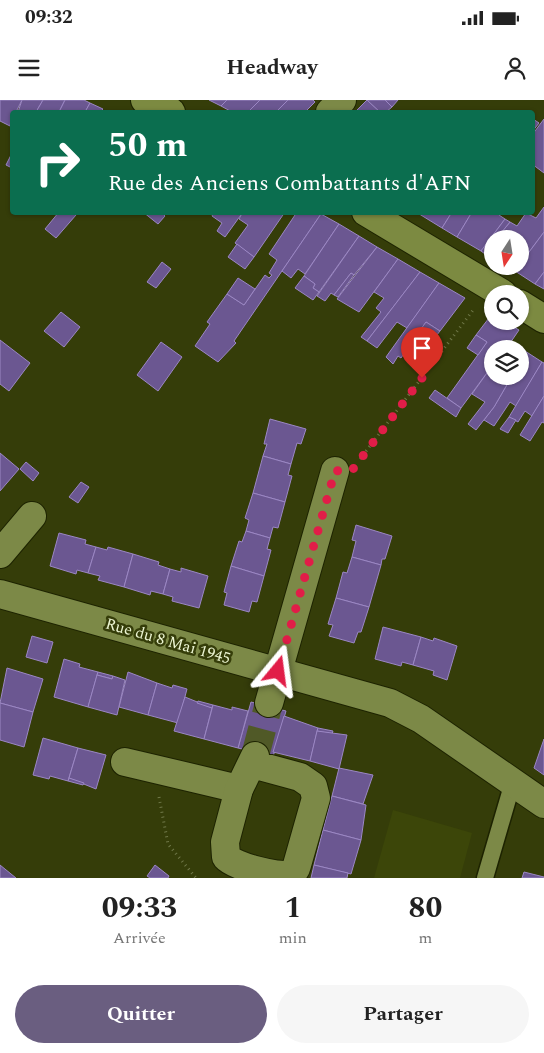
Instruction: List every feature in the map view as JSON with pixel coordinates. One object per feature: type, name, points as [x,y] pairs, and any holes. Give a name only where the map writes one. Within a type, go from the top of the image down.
[{"type":"street","points":[[144,100],[166,110]]},
{"type":"street","points":[[332,110],[342,100]]},
{"type":"street","points":[[371,215],[489,285]]},
{"type":"street","points":[[529,310],[544,319]]},
{"type":"street","points":[[269,704],[335,471]]},
{"type":"street","points":[[0,554],[32,516]]},
{"type":"street","name":"Rue du 8 Mai 1945","points":[[0,594],[390,702],[407,710],[544,804]]},
{"type":"street","points":[[254,760],[300,777],[314,786],[316,798],[295,871],[290,874],[277,875],[236,864],[226,857],[225,842],[239,789],[244,775],[254,760]]},
{"type":"street","points":[[125,762],[239,789]]},
{"type":"lane","points":[[485,878],[512,782]]},
{"type":"path","points":[[335,471],[353,469],[484,306]]},
{"type":"path","points":[[152,768],[165,820],[168,844],[196,878]]},
{"type":"shaded area","points":[[393,810],[472,833],[460,878],[374,878]]},
{"type":"building","points":[[0,100],[22,100],[17,110],[10,110],[10,126],[0,121]]},
{"type":"building","points":[[22,100],[43,100],[37,110],[19,110]]},
{"type":"building","points":[[43,100],[65,100],[60,110],[37,110]]},
{"type":"building","points":[[65,100],[84,100],[90,103],[86,110],[60,110]]},
{"type":"building","points":[[209,100],[227,100],[221,106]]},
{"type":"building","points":[[227,100],[260,100],[250,110],[228,110],[221,106]]},
{"type":"building","points":[[260,100],[288,100],[278,110],[250,110]]},
{"type":"building","points":[[288,100],[313,100],[315,102],[307,110],[278,110]]},
{"type":"building","points":[[367,100],[378,110],[357,110]]},
{"type":"building","points":[[367,100],[385,100],[392,107],[388,110],[378,110]]},
{"type":"building","points":[[385,100],[398,100],[392,107]]},
{"type":"building","points":[[90,103],[103,109],[102,110],[86,110]]},
{"type":"building","points":[[544,119],[544,173],[535,166],[535,131]]},
{"type":"building","points":[[10,157],[10,167],[6,165]]},
{"type":"building","points":[[544,207],[544,232],[529,252],[529,230],[503,230],[510,222],[517,226],[525,215],[536,218]]},
{"type":"building","points":[[57,215],[76,215],[56,238],[45,229]]},
{"type":"building","points":[[147,215],[164,215],[158,224]]},
{"type":"building","points":[[241,215],[225,237],[217,231],[222,223],[212,216]]},
{"type":"building","points":[[241,215],[283,215],[254,257],[235,243],[248,225],[239,219]]},
{"type":"building","points":[[295,215],[320,215],[234,341],[236,343],[218,362],[195,346],[210,324],[207,322],[227,294],[244,305],[265,275],[269,278],[272,275],[269,273],[277,260],[269,254]]},
{"type":"building","points":[[320,215],[339,224],[305,274],[298,269],[291,278],[282,271]]},
{"type":"building","points":[[421,215],[450,215],[442,228]]},
{"type":"building","points":[[450,215],[470,215],[457,237],[442,228]]},
{"type":"building","points":[[470,215],[499,215],[505,219],[497,230],[484,230],[484,247],[481,251],[457,237]]},
{"type":"building","points":[[505,219],[510,222],[503,230],[497,230]]},
{"type":"building","points":[[339,224],[359,236],[319,292],[313,288],[315,284],[304,276]]},
{"type":"building","points":[[544,232],[544,272],[535,284],[521,275],[529,275],[529,252]]},
{"type":"building","points":[[359,236],[377,247],[354,275],[351,273],[334,295],[331,293],[325,301],[317,296]]},
{"type":"building","points":[[237,244],[254,257],[245,269],[228,257]]},
{"type":"building","points":[[377,247],[398,259],[359,312],[337,299]]},
{"type":"building","points":[[398,259],[420,272],[367,341],[361,337],[381,312],[376,308],[384,298],[374,292]]},
{"type":"building","points":[[162,262],[171,269],[156,288],[147,282]]},
{"type":"building","points":[[420,272],[439,283],[407,328],[397,322],[377,348],[367,341]]},
{"type":"building","points":[[544,272],[544,289],[535,284]]},
{"type":"building","points":[[351,273],[354,275],[338,297],[334,295]]},
{"type":"building","points":[[304,276],[315,284],[313,288],[319,292],[313,300],[295,288]]},
{"type":"building","points":[[238,278],[255,289],[244,305],[227,294]]},
{"type":"building","points":[[439,283],[465,298],[440,331],[426,322],[401,358],[398,356],[393,364],[386,357]]},
{"type":"building","points":[[61,312],[80,327],[64,347],[44,331]]},
{"type":"building","points":[[426,322],[440,331],[429,345],[416,336]]},
{"type":"building","points":[[484,324],[484,330],[519,330],[512,340],[484,340],[476,335]]},
{"type":"building","points":[[476,335],[484,340],[484,346],[478,355],[467,348]]},
{"type":"building","points":[[0,340],[30,363],[9,391],[0,384]]},
{"type":"building","points":[[161,342],[182,357],[158,391],[137,375]]},
{"type":"building","points":[[484,346],[484,377],[461,408],[447,398]]},
{"type":"building","points":[[529,354],[542,362],[529,384]]},
{"type":"building","points":[[542,362],[544,363],[544,396],[532,416],[525,411],[518,422],[509,417]]},
{"type":"building","points":[[484,377],[484,385],[507,385],[494,407],[476,430],[468,424],[485,402],[472,394]]},
{"type":"building","points":[[507,385],[528,385],[516,406],[510,402],[494,426],[484,420]]},
{"type":"building","points":[[435,390],[461,408],[456,417],[429,398]]},
{"type":"building","points":[[544,396],[544,423],[542,422],[530,441],[520,435]]},
{"type":"building","points":[[509,417],[516,420],[508,433],[500,429]]},
{"type":"building","points":[[270,419],[306,429],[301,444],[297,443],[291,464],[263,456],[267,444],[264,444]]},
{"type":"building","points":[[0,453],[19,469],[0,491]]},
{"type":"building","points":[[263,456],[291,464],[288,475],[292,476],[285,502],[253,493]]},
{"type":"building","points":[[26,462],[39,473],[33,481],[20,469]]},
{"type":"building","points":[[81,482],[89,487],[78,503],[69,497]]},
{"type":"building","points":[[253,493],[285,502],[278,528],[273,527],[270,538],[246,531],[249,520],[245,518]]},
{"type":"building","points":[[356,525],[392,536],[385,559],[382,559],[381,565],[352,557],[356,541],[352,540]]},
{"type":"building","points":[[246,531],[270,538],[267,549],[271,550],[264,576],[231,566],[239,541],[242,542]]},
{"type":"building","points":[[59,533],[86,540],[85,544],[96,547],[88,573],[77,570],[76,574],[50,566]]},
{"type":"building","points":[[96,547],[107,550],[108,547],[133,554],[124,587],[98,580],[100,576],[88,573]]},
{"type":"building","points":[[133,554],[159,562],[158,565],[170,569],[163,594],[151,591],[150,595],[124,587]]},
{"type":"building","points":[[352,557],[381,565],[369,607],[336,598],[343,572],[347,573]]},
{"type":"building","points":[[231,566],[264,576],[257,602],[252,601],[249,612],[224,605],[227,593],[224,592]]},
{"type":"building","points":[[181,568],[208,576],[199,608],[172,601],[173,597],[163,594],[170,569],[181,572]]},
{"type":"building","points":[[336,598],[369,607],[361,632],[358,632],[354,643],[329,636],[333,625],[328,624]]},
{"type":"building","points":[[383,627],[421,637],[413,665],[402,662],[401,666],[375,659]]},
{"type":"building","points":[[32,636],[53,642],[47,663],[26,657]]},
{"type":"building","points":[[421,637],[433,641],[434,638],[457,646],[447,680],[433,675],[434,671],[413,665]]},
{"type":"building","points":[[64,659],[80,664],[79,667],[98,672],[88,707],[54,697]]},
{"type":"building","points":[[7,668],[43,679],[33,712],[0,703]]},
{"type":"building","points":[[98,672],[113,676],[112,679],[97,675]]},
{"type":"building","points":[[128,672],[157,683],[148,715],[119,707]]},
{"type":"building","points":[[97,675],[112,679],[113,676],[125,680],[117,715],[88,707]]},
{"type":"building","points":[[157,683],[172,688],[173,685],[187,689],[178,723],[148,715]]},
{"type":"building","points":[[185,697],[212,708],[204,739],[174,731]]},
{"type":"building","points":[[198,701],[213,705],[212,708],[197,703]]},
{"type":"building","points":[[251,702],[286,711],[273,757],[238,748]]},
{"type":"building","points":[[0,703],[33,712],[24,747],[0,740]]},
{"type":"building","points":[[213,705],[232,710],[232,707],[248,711],[238,748],[204,739]]},
{"type":"building","points":[[284,716],[318,728],[310,761],[273,752]]},
{"type":"building","points":[[318,728],[333,731],[332,734],[317,731]]},
{"type":"building","points":[[317,731],[347,735],[339,769],[310,761]]},
{"type":"building","points":[[43,738],[78,748],[68,781],[50,776],[49,779],[33,775]]},
{"type":"building","points":[[544,739],[544,775],[534,768]]},
{"type":"building","points":[[78,748],[106,755],[96,789],[69,778]]},
{"type":"building","points":[[339,768],[373,775],[363,804],[332,796]]},
{"type":"building","points":[[69,778],[84,783],[83,785],[68,781]]},
{"type":"building","points":[[332,796],[366,805],[361,840],[323,830]]},
{"type":"building","points":[[323,830],[361,840],[351,874],[314,865]]},
{"type":"building","points":[[0,865],[16,878],[0,878]]},
{"type":"building","points":[[155,865],[169,876],[168,878],[150,878],[147,876]]},
{"type":"building","points":[[314,865],[348,873],[347,878],[311,878]]},
{"type":"building","points":[[524,872],[544,877],[544,878],[522,878]]},
{"type":"tunnel","points":[[255,756],[269,703]]},
{"type":"route","points":[[278,671],[335,471],[353,469],[422,378]]}]
